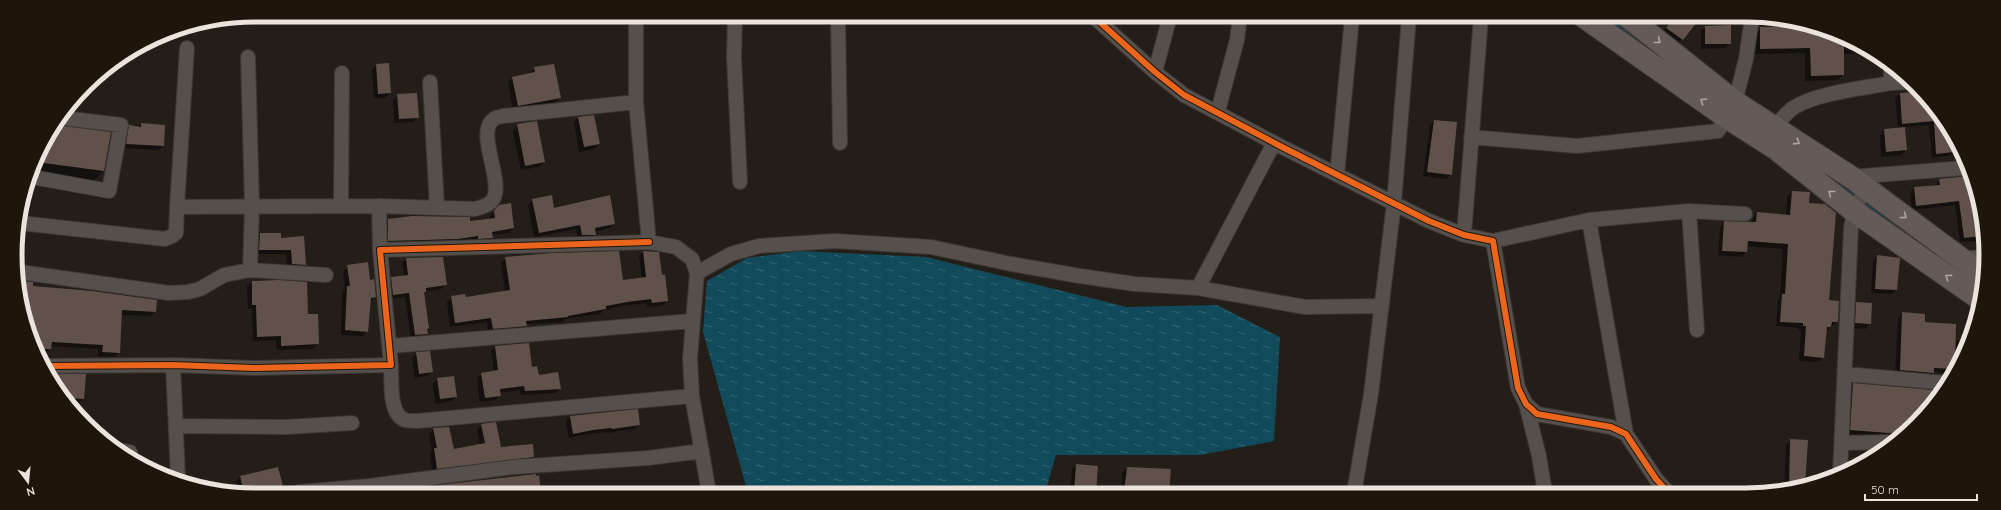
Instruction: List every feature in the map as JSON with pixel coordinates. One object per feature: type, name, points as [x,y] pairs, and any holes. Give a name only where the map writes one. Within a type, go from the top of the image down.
[{"type":"main road","points":[[1592,22],[1730,109],[1774,128],[1858,196],[1976,295]]},
{"type":"main road","points":[[1634,22],[1775,148],[1858,196],[1960,259],[1979,273]]},
{"type":"street","points":[[636,22],[636,102],[649,242]]},
{"type":"street","points":[[735,22],[734,57],[740,182]]},
{"type":"street","points":[[838,22],[840,142]]},
{"type":"street","points":[[1100,22],[1155,72],[1184,95],[1218,111],[1274,143],[1337,175],[1464,235],[1493,242],[1589,220],[1689,211],[1745,214]]},
{"type":"street","points":[[1155,72],[1168,22]]},
{"type":"street","points":[[1218,111],[1237,40],[1239,22]]},
{"type":"street","points":[[1337,175],[1351,22]]},
{"type":"street","points":[[1355,488],[1371,394],[1394,203],[1409,22]]},
{"type":"street","points":[[1464,235],[1481,22]]},
{"type":"street","points":[[1471,137],[1577,146],[1718,131],[1730,109],[1746,60],[1751,22]]},
{"type":"street","points":[[24,223],[165,239],[176,233],[187,48]]},
{"type":"street","points":[[248,57],[252,206],[250,270]]},
{"type":"street","points":[[341,206],[342,74]]},
{"type":"street","points":[[1774,128],[1788,112],[1800,104],[1891,76]]},
{"type":"street","points":[[430,82],[437,206]]},
{"type":"street","points":[[177,207],[437,206],[475,209],[483,207],[491,202],[494,196],[495,184],[487,136],[488,126],[493,119],[503,116],[636,102]]},
{"type":"street","points":[[35,178],[109,191],[121,124],[66,118]]},
{"type":"street","points":[[1198,288],[1274,143]]},
{"type":"street","points":[[1840,468],[1851,228],[1858,196],[1962,169]]},
{"type":"street","points":[[379,206],[380,250],[390,346],[392,399],[395,412],[404,419],[417,421],[692,396]]},
{"type":"street","points":[[1689,211],[1697,330]]},
{"type":"street","points":[[1589,220],[1626,434],[1656,479],[1664,488]]},
{"type":"street","points":[[698,273],[731,254],[759,246],[835,241],[931,247],[1011,264],[1135,284],[1198,288],[1305,307],[1382,306]]},
{"type":"street","points":[[380,250],[649,242],[676,247],[692,259],[698,273],[692,321],[690,358],[692,396],[708,488]]},
{"type":"street","points":[[1493,242],[1518,388],[1526,404],[1539,456],[1543,488]]},
{"type":"street","points":[[1960,259],[1979,257]]},
{"type":"street","points":[[22,272],[169,293],[188,292],[200,289],[224,275],[250,270],[326,275]]},
{"type":"street","points":[[390,346],[692,321]]},
{"type":"street","points":[[50,366],[174,365],[254,368],[391,364]]},
{"type":"street","points":[[174,365],[178,475]]},
{"type":"street","points":[[1844,374],[1941,383]]},
{"type":"street","points":[[1526,404],[1537,414],[1611,427],[1626,434]]},
{"type":"street","points":[[176,426],[286,427],[352,423]]},
{"type":"street","points":[[1842,443],[1885,442]]},
{"type":"street","points":[[345,488],[514,467],[648,458],[702,451]]},
{"type":"water","points":[[800,251],[926,257],[1127,307],[1217,305],[1280,337],[1274,441],[1200,455],[1056,455],[1046,488],[747,488],[703,332],[707,281],[747,258]]},
{"type":"building","points":[[1670,22],[1697,22],[1683,40],[1666,28]]},
{"type":"building","points":[[1731,25],[1731,44],[1705,44],[1705,26]]},
{"type":"building","points":[[1760,27],[1795,27],[1821,34],[1844,44],[1844,75],[1811,76],[1810,48],[1760,49]]},
{"type":"building","points":[[389,63],[391,93],[378,94],[376,64]]},
{"type":"building","points":[[554,64],[561,98],[518,106],[512,77],[535,72],[534,67]]},
{"type":"building","points":[[1913,92],[1940,126],[1954,152],[1936,154],[1934,121],[1902,124],[1900,93]]},
{"type":"building","points":[[417,93],[419,118],[399,119],[397,94]]},
{"type":"building","points":[[594,115],[600,144],[584,147],[578,117]]},
{"type":"building","points":[[1434,120],[1457,122],[1452,175],[1427,172]]},
{"type":"building","points":[[537,121],[545,162],[525,166],[517,124]]},
{"type":"building","points":[[141,123],[165,125],[164,146],[126,144],[129,125],[141,127]]},
{"type":"building","points":[[61,125],[111,132],[104,171],[41,163],[53,138]]},
{"type":"building","points":[[1905,127],[1907,150],[1886,152],[1884,129]]},
{"type":"building","points":[[1965,176],[1975,210],[1979,236],[1964,238],[1959,201],[1916,206],[1914,187],[1940,185],[1939,179]]},
{"type":"building","points":[[1792,191],[1810,192],[1809,203],[1825,204],[1836,213],[1829,300],[1839,301],[1838,322],[1832,322],[1831,327],[1827,327],[1824,358],[1804,356],[1806,326],[1803,326],[1803,323],[1780,322],[1782,294],[1785,294],[1788,244],[1748,241],[1747,252],[1722,251],[1724,221],[1756,222],[1757,212],[1790,215]]},
{"type":"building","points":[[552,195],[554,208],[610,195],[615,224],[595,228],[596,235],[582,235],[580,225],[539,233],[532,199]]},
{"type":"building","points":[[511,203],[514,228],[492,232],[493,238],[478,239],[478,236],[458,239],[388,241],[388,219],[412,216],[470,217],[470,221],[495,218],[494,211],[499,205]]},
{"type":"building","points":[[260,233],[281,233],[281,238],[304,236],[306,265],[292,264],[291,250],[259,250]]},
{"type":"building","points":[[619,251],[623,280],[646,277],[643,251],[659,252],[662,275],[665,274],[668,301],[652,303],[651,299],[627,302],[606,306],[606,309],[568,317],[526,321],[527,326],[493,329],[491,318],[455,323],[451,296],[465,294],[466,297],[510,290],[505,257],[552,253]]},
{"type":"building","points":[[1877,255],[1900,258],[1897,290],[1875,289]]},
{"type":"building","points":[[443,257],[447,285],[426,288],[426,292],[424,292],[429,328],[427,329],[428,334],[415,335],[409,293],[393,295],[391,277],[408,275],[406,258]]},
{"type":"building","points":[[368,262],[370,280],[374,279],[376,297],[371,298],[368,332],[345,330],[347,286],[350,286],[347,265]]},
{"type":"building","points":[[279,280],[307,282],[308,314],[318,314],[319,344],[281,346],[281,336],[257,337],[256,305],[252,305],[252,281]]},
{"type":"building","points":[[23,281],[33,282],[33,286],[92,291],[157,300],[156,312],[122,310],[120,353],[102,352],[103,345],[52,342],[51,349],[42,349],[34,330],[26,300]]},
{"type":"building","points":[[1856,302],[1872,303],[1871,324],[1855,323]]},
{"type":"building","points":[[1902,312],[1925,314],[1925,322],[1956,324],[1955,357],[1950,369],[1934,368],[1934,373],[1900,370]]},
{"type":"building","points":[[529,343],[532,367],[537,366],[539,375],[558,372],[561,389],[525,391],[524,386],[500,389],[501,396],[485,398],[481,373],[498,370],[495,346]]},
{"type":"building","points":[[430,351],[433,372],[419,374],[416,352]]},
{"type":"building","points":[[54,374],[86,374],[84,399],[71,398]]},
{"type":"building","points":[[454,376],[457,397],[440,399],[437,378]]},
{"type":"building","points":[[1853,383],[1933,390],[1933,395],[1921,409],[1906,425],[1901,425],[1901,429],[1896,434],[1850,430]]},
{"type":"building","points":[[638,409],[640,425],[593,430],[573,434],[570,416]]},
{"type":"building","points":[[496,422],[501,447],[533,444],[534,457],[437,469],[434,448],[437,448],[433,428],[449,427],[454,449],[485,443],[481,424]]},
{"type":"building","points":[[1790,439],[1808,440],[1805,480],[1789,484]]},
{"type":"building","points":[[1076,464],[1098,466],[1096,488],[1074,488]]},
{"type":"building","points":[[278,467],[283,486],[272,488],[243,488],[240,476]]},
{"type":"building","points":[[1127,467],[1171,469],[1169,488],[1125,488]]},
{"type":"building","points":[[536,474],[536,476],[539,475],[540,488],[439,488],[439,485]]},
{"type":"waterway","points":[[1614,22],[1666,60]]},
{"type":"waterway","points":[[1819,171],[1945,262]]},
{"type":"cycle path","points":[[1100,22],[1155,72],[1184,95],[1282,147],[1429,221],[1464,235],[1493,241],[1518,388],[1526,404],[1537,414],[1611,427],[1626,434],[1656,479],[1664,488]]},
{"type":"cycle path","points":[[50,366],[173,365],[254,368],[391,365],[380,250],[649,242]]}]
